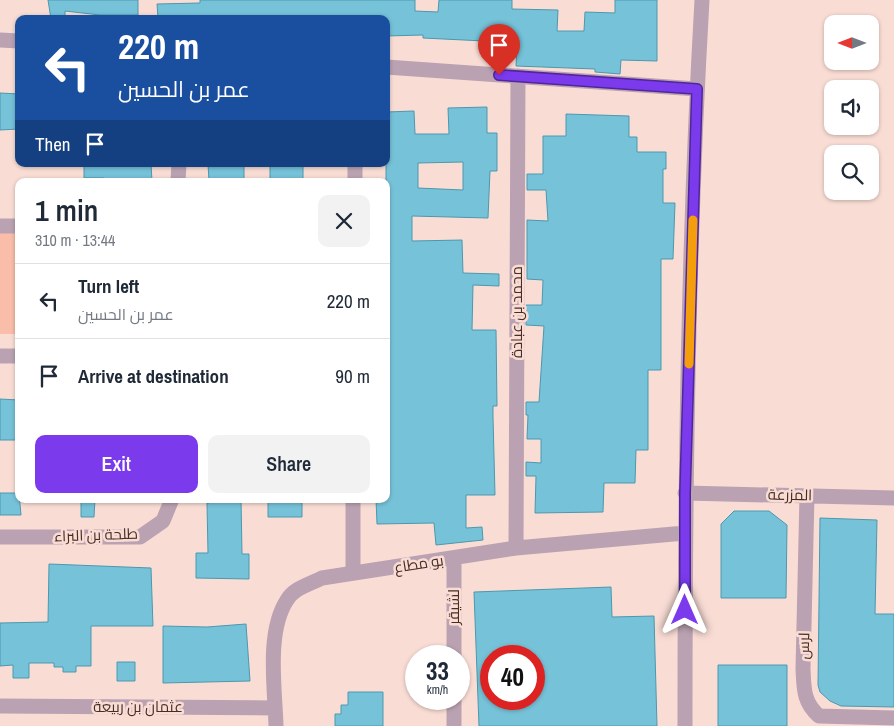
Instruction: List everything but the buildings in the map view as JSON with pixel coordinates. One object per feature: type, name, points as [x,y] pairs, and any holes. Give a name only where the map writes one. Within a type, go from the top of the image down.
[{"type":"street","points":[[685,726],[685,493],[697,89],[702,0]]},
{"type":"street","points":[[0,40],[15,41]]},
{"type":"street","points":[[390,67],[697,89]]},
{"type":"street","name":"محمد بن عبادة","points":[[516,548],[518,76]]},
{"type":"street","points":[[0,226],[15,226]]},
{"type":"street","points":[[0,356],[15,356]]},
{"type":"street","name":"المزرعة","points":[[685,493],[894,498]]},
{"type":"street","name":"لرس","points":[[807,495],[804,696],[810,708],[819,716],[894,718]]},
{"type":"street","name":"طلحة بن البراء","points":[[0,537],[140,536],[163,521],[170,503]]},
{"type":"street","points":[[353,503],[353,573]]},
{"type":"street","name":"بو مطاع","points":[[276,726],[274,644],[278,620],[287,599],[301,588],[322,578],[516,548],[685,532]]},
{"type":"street","name":"لشيقر","points":[[454,558],[454,645]]},
{"type":"street","name":"عثمان بن ربيعة","points":[[0,706],[275,708]]},
{"type":"street","points":[[454,710],[454,726]]},
{"type":"shaded area","points":[[0,232],[15,232],[15,334],[0,334]]},
{"type":"slow traffic","points":[[689,364],[693,220]]},
{"type":"route","points":[[499,75],[697,89],[685,493],[685,610]]}]
